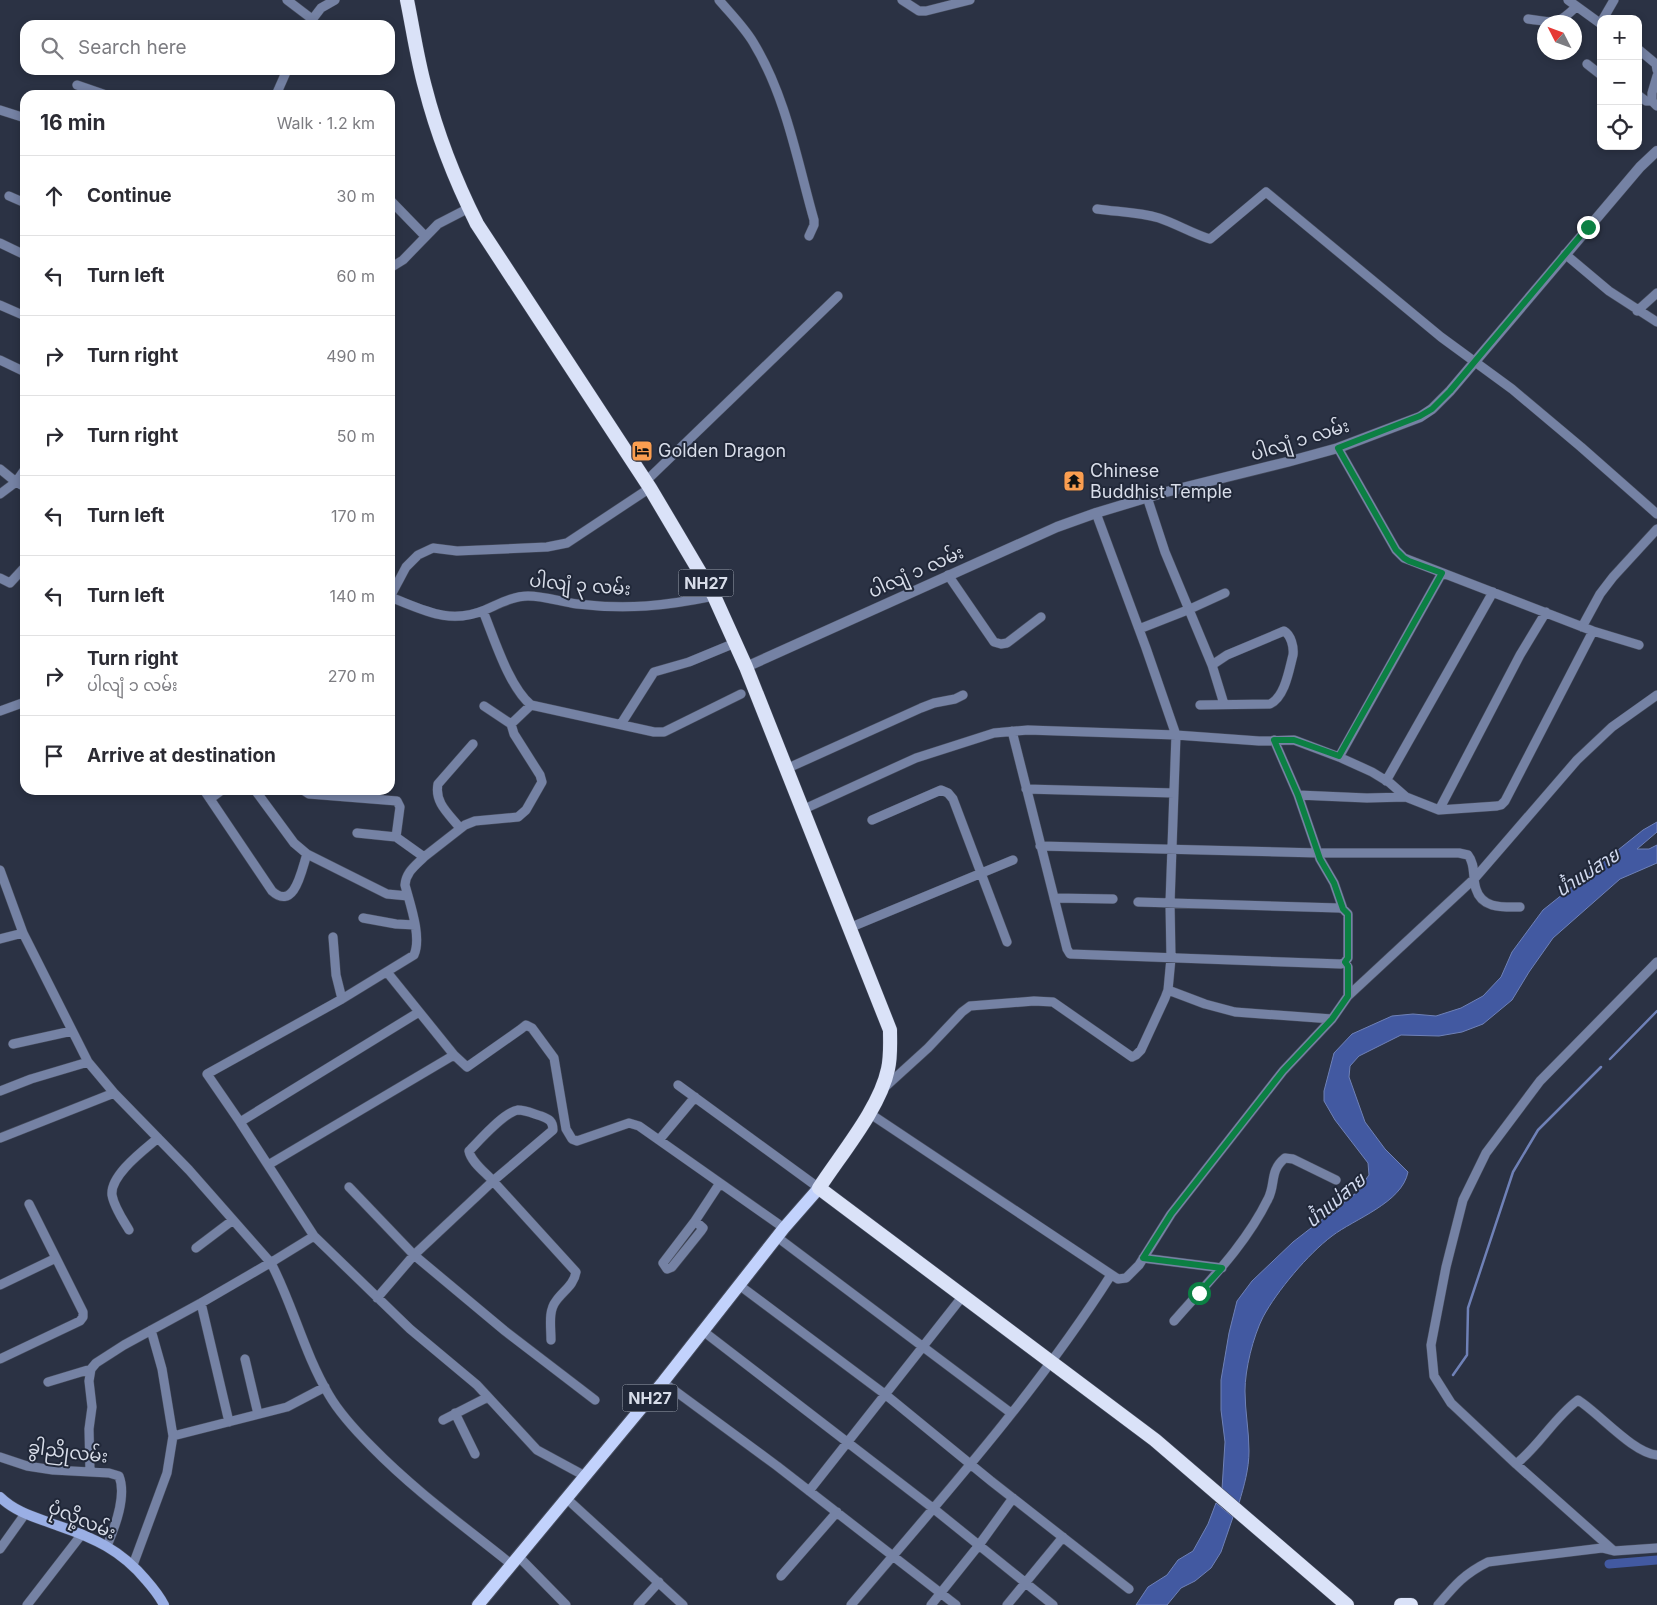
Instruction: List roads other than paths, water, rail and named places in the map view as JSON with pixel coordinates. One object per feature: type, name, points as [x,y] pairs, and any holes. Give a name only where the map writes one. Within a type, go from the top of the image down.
[{"type":"highway","name":"NH27","points":[[407,0],[425,87],[443,145],[469,208],[477,224],[648,484],[714,596],[746,667],[890,1030],[888,1070],[881,1091],[869,1113],[819,1188]]},
{"type":"highway","points":[[819,1188],[1155,1440],[1347,1605]]},
{"type":"highway","points":[[1400,1605],[1412,1605]]},
{"type":"main road","name":"NH27","points":[[478,1605],[663,1382],[819,1188]]},
{"type":"main road","name":"ပုံလို့လမ်း","points":[[0,1497],[25,1514],[82,1534],[107,1546],[133,1565],[160,1596],[164,1605]]},
{"type":"street","points":[[287,0],[308,20]]},
{"type":"street","points":[[312,20],[321,8],[335,0]]},
{"type":"street","points":[[719,0],[753,40],[775,84],[799,160],[814,220],[809,236]]},
{"type":"street","points":[[902,0],[918,11],[926,11],[970,0]]},
{"type":"street","points":[[1568,0],[1597,21]]},
{"type":"street","points":[[1605,15],[1614,0]]},
{"type":"street","points":[[1528,19],[1560,22],[1576,7]]},
{"type":"street","points":[[1642,52],[1656,64],[1657,70]]},
{"type":"street","points":[[1587,64],[1597,72]]},
{"type":"street","points":[[278,90],[285,75]]},
{"type":"street","points":[[1655,103],[1652,93],[1657,76]]},
{"type":"street","points":[[78,85],[92,90]]},
{"type":"street","points":[[1642,98],[1655,103]]},
{"type":"street","points":[[0,110],[20,116]]},
{"type":"street","name":"ပါလျံ ၁ လမ်း","points":[[746,667],[1057,527],[1147,497],[1338,448],[1420,416],[1432,409],[1476,362],[1565,254],[1640,167],[1657,151]]},
{"type":"street","points":[[1097,209],[1136,212],[1160,218],[1210,239],[1266,192],[1441,337],[1476,362],[1581,447],[1657,514]]},
{"type":"street","points":[[9,196],[20,201]]},
{"type":"street","points":[[395,205],[425,236]]},
{"type":"street","points":[[395,265],[403,260],[438,224],[469,208]]},
{"type":"street","points":[[0,243],[20,253]]},
{"type":"street","points":[[1565,254],[1609,292],[1657,322]]},
{"type":"street","points":[[1637,311],[1657,293]]},
{"type":"street","points":[[395,588],[406,567],[418,555],[433,548],[457,550],[547,547],[567,543],[648,484],[838,296]]},
{"type":"street","points":[[0,305],[20,314]]},
{"type":"street","points":[[0,360],[20,370]]},
{"type":"street","points":[[1338,448],[1396,550],[1404,558],[1582,627],[1639,645]]},
{"type":"street","points":[[0,469],[20,484]]},
{"type":"street","points":[[0,494],[16,482],[20,476]]},
{"type":"street","points":[[1147,497],[1165,552],[1212,665],[1224,704]]},
{"type":"street","points":[[881,1091],[970,1006],[1034,1001],[1053,1002],[1118,1048],[1132,1057],[1136,1056],[1141,1050],[1168,990],[1171,958],[1170,903],[1176,735],[1096,513]]},
{"type":"street","points":[[1582,627],[1600,594],[1609,582],[1657,529]]},
{"type":"street","points":[[0,578],[10,583],[20,572]]},
{"type":"street","points":[[1339,756],[1442,573]]},
{"type":"street","points":[[948,575],[994,642],[1007,643],[1041,617]]},
{"type":"street","points":[[1386,781],[1493,592]]},
{"type":"street","points":[[1139,630],[1225,593]]},
{"type":"street","name":"ပါလျံ ၃ လမ်း","points":[[395,599],[428,612],[448,617],[463,616],[483,611],[523,596],[617,608],[658,606],[714,596]]},
{"type":"street","points":[[483,611],[514,683],[524,699],[531,705],[654,732],[664,732],[740,694]]},
{"type":"street","points":[[1439,810],[1520,655],[1546,612]]},
{"type":"street","points":[[1200,705],[1270,704],[1274,702],[1280,695],[1293,655],[1292,642],[1284,631],[1227,655],[1212,665]]},
{"type":"street","points":[[802,810],[916,758],[972,739],[994,733],[1012,731],[1176,735],[1258,741],[1294,740],[1339,756],[1386,781],[1406,796],[1439,810],[1497,806],[1505,801],[1594,631]]},
{"type":"street","points":[[621,724],[654,672],[689,662],[735,643]]},
{"type":"street","points":[[786,769],[921,708],[934,703],[960,698],[963,695]]},
{"type":"street","points":[[869,1113],[1111,1275],[1118,1279],[1126,1278],[1139,1265],[1171,1214],[1283,1071],[1332,1019],[1348,996],[1475,878],[1578,760],[1612,727],[1657,696]]},
{"type":"street","points":[[0,712],[20,704]]},
{"type":"street","points":[[511,724],[531,705]]},
{"type":"street","points":[[484,706],[511,724],[514,734],[540,775],[542,782],[526,810],[518,817],[475,821],[460,828],[411,869],[404,885],[415,925],[416,949],[414,955],[207,1074],[314,1236],[410,1329],[477,1385],[537,1450],[585,1476]]},
{"type":"street","points":[[1012,731],[1040,846],[1067,949],[1070,954],[1342,964],[1348,958],[1348,914],[1343,909],[1334,883],[1318,853],[1298,795],[1274,740]]},
{"type":"street","points":[[460,828],[439,801],[436,792],[438,784],[473,744]]},
{"type":"street","points":[[1026,789],[1174,793]]},
{"type":"street","points":[[872,820],[941,790],[948,793],[953,800],[1007,942]]},
{"type":"street","points":[[207,795],[278,896],[290,895],[295,889],[307,854]]},
{"type":"street","points":[[210,799],[215,795]]},
{"type":"street","points":[[258,795],[281,828],[307,854],[386,894],[408,896]]},
{"type":"street","points":[[320,795],[397,802],[400,807],[396,837]]},
{"type":"street","points":[[1298,795],[1367,798],[1406,796]]},
{"type":"street","points":[[357,833],[396,837],[424,857]]},
{"type":"street","points":[[1040,846],[1468,855],[1474,866],[1476,889],[1482,899],[1498,908],[1520,907]]},
{"type":"street","points":[[849,928],[1013,860]]},
{"type":"street","points":[[0,870],[23,933],[88,1062],[114,1093],[158,1138],[271,1263],[280,1280],[315,1368],[325,1388],[351,1425],[418,1491],[515,1560],[566,1605]]},
{"type":"street","points":[[1054,898],[1113,899]]},
{"type":"street","points":[[1138,902],[1343,909]]},
{"type":"street","points":[[363,918],[396,924],[415,925]]},
{"type":"street","points":[[0,939],[23,933]]},
{"type":"street","points":[[333,937],[336,975],[342,998]]},
{"type":"street","points":[[1345,962],[1348,966],[1348,996]]},
{"type":"street","points":[[1614,1551],[1451,1403],[1434,1376],[1431,1345],[1446,1267],[1462,1200],[1486,1153],[1540,1081],[1657,962]]},
{"type":"street","points":[[386,972],[454,1055],[467,1067],[526,1025],[532,1028],[554,1058],[566,1129],[572,1139]]},
{"type":"street","points":[[1168,990],[1205,1004],[1235,1012],[1332,1019]]},
{"type":"street","points":[[240,1122],[419,1012]]},
{"type":"street","points":[[13,1044],[72,1031]]},
{"type":"street","points":[[268,1165],[454,1055]]},
{"type":"street","points":[[0,1091],[31,1079],[88,1062]]},
{"type":"street","points":[[678,1085],[819,1188]]},
{"type":"street","points":[[0,1138],[114,1093]]},
{"type":"street","points":[[659,1140],[695,1097]]},
{"type":"street","points":[[551,1340],[550,1317],[554,1302],[574,1280],[576,1272],[470,1156],[469,1151],[506,1116],[520,1110],[550,1119],[553,1124],[577,1141],[629,1123],[639,1126],[720,1183],[923,1348],[1011,1413]]},
{"type":"street","points":[[377,1298],[414,1255],[493,1181],[550,1133],[553,1130],[553,1124]]},
{"type":"street","points":[[129,1230],[112,1196],[112,1186],[122,1173],[158,1138]]},
{"type":"street","points":[[1174,1321],[1222,1268],[1252,1229],[1270,1197],[1278,1163],[1285,1158],[1293,1159],[1336,1180]]},
{"type":"street","points":[[695,1221],[703,1228],[672,1267],[667,1269],[663,1262],[695,1221],[720,1183]]},
{"type":"street","points":[[348,1187],[414,1255],[505,1331],[595,1400]]},
{"type":"street","points":[[0,1359],[80,1321],[83,1317],[83,1312],[29,1204]]},
{"type":"street","points":[[196,1248],[233,1220]]},
{"type":"street","points":[[90,1472],[89,1429],[92,1407],[89,1381],[91,1370],[96,1363],[271,1263],[314,1236]]},
{"type":"street","points":[[0,1286],[56,1258]]},
{"type":"street","points":[[1143,1258],[1222,1268]]},
{"type":"street","points":[[851,1605],[971,1464],[1051,1362],[1111,1275]]},
{"type":"street","points":[[740,1285],[886,1395],[1129,1589]]},
{"type":"street","points":[[809,1491],[962,1297]]},
{"type":"street","points":[[201,1303],[229,1422]]},
{"type":"street","points":[[133,1565],[167,1473],[173,1436],[162,1369],[151,1330]]},
{"type":"street","points":[[703,1331],[934,1509],[1053,1605]]},
{"type":"street","points":[[245,1359],[258,1414]]},
{"type":"street","points":[[48,1382],[91,1370]]},
{"type":"street","points":[[663,1382],[837,1512],[956,1605]]},
{"type":"street","points":[[173,1436],[286,1407],[325,1388]]},
{"type":"street","points":[[443,1420],[488,1397]]},
{"type":"street","points":[[1516,1464],[1532,1450],[1564,1411],[1578,1400],[1591,1408],[1634,1446],[1657,1455]]},
{"type":"street","points":[[455,1413],[475,1454]]},
{"type":"street","name":"ခွါညိုလမ်း","points":[[0,1457],[27,1466],[53,1470],[109,1473],[119,1476],[121,1482],[119,1512],[107,1546]]},
{"type":"street","points":[[566,1498],[683,1605]]},
{"type":"street","points":[[931,1605],[1013,1498]]},
{"type":"street","points":[[781,1576],[837,1512]]},
{"type":"street","points":[[2,1543],[25,1514]]},
{"type":"street","points":[[27,1605],[82,1534]]},
{"type":"street","points":[[1007,1605],[1063,1537]]},
{"type":"street","points":[[1438,1605],[1462,1577],[1488,1562],[1602,1548],[1614,1551],[1657,1548]]},
{"type":"street","points":[[638,1605],[659,1582]]},
{"type":"water","points":[[1657,822],[1657,832],[1637,849],[1649,849],[1657,845],[1657,863],[1620,879],[1553,938],[1512,1000],[1483,1024],[1462,1032],[1439,1036],[1401,1035],[1359,1056],[1350,1066],[1349,1077],[1365,1122],[1385,1149],[1408,1172],[1404,1183],[1397,1193],[1376,1209],[1332,1236],[1303,1263],[1263,1317],[1253,1343],[1246,1373],[1245,1399],[1249,1458],[1239,1503],[1222,1489],[1225,1442],[1221,1410],[1221,1380],[1237,1301],[1252,1281],[1293,1242],[1356,1193],[1369,1175],[1368,1163],[1335,1120],[1324,1101],[1324,1091],[1334,1053],[1352,1034],[1392,1016],[1413,1014],[1436,1016],[1461,1008],[1483,996],[1501,977],[1512,952],[1543,910],[1643,830]]},
{"type":"water","points":[[1216,1503],[1233,1517],[1221,1552],[1211,1568],[1195,1581],[1181,1588],[1167,1605],[1136,1605],[1148,1587],[1167,1575],[1178,1560],[1193,1551],[1208,1524]]},
{"type":"waterway","points":[[1610,1059],[1657,1011]]},
{"type":"waterway","points":[[1453,1375],[1467,1355],[1468,1308],[1513,1172],[1538,1130],[1601,1067]]},
{"type":"waterway","points":[[1609,1564],[1657,1560]]},
{"type":"place","name":"Golden Dragon","points":[[642,451]]},
{"type":"place","name":"Chinese Buddhist Temple","points":[[1074,481]]},
{"type":"water label","name":"น้ำแม่สาย","points":[[1587,872]]},
{"type":"water label","name":"น้ำแม่สาย","points":[[1335,1200]]}]
